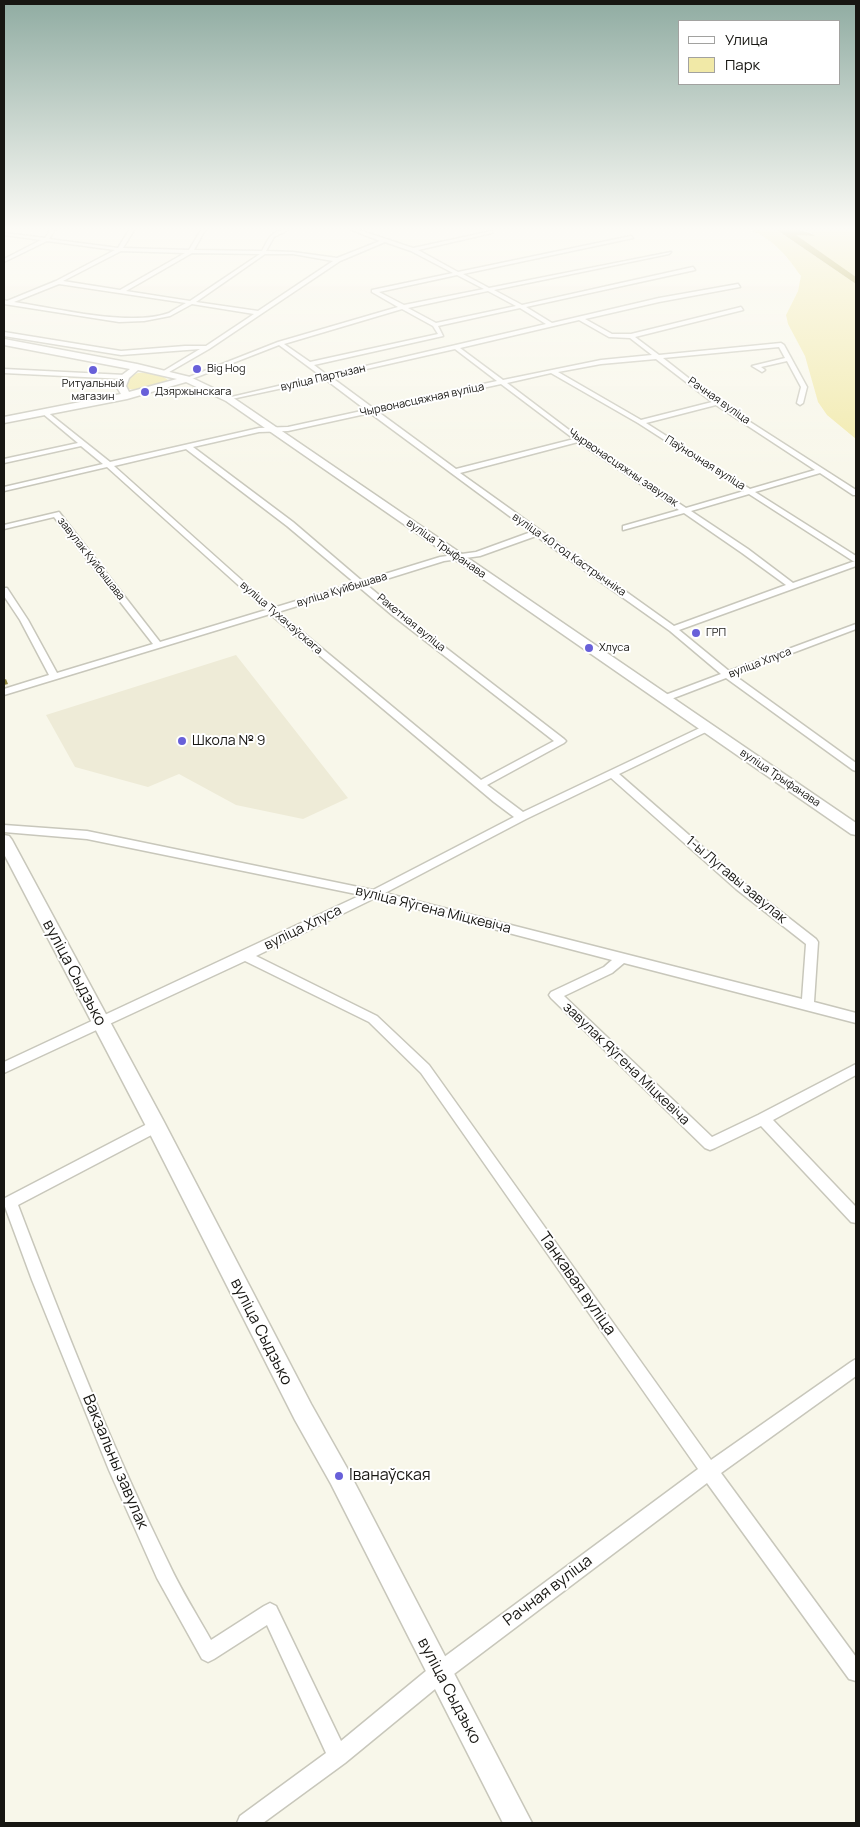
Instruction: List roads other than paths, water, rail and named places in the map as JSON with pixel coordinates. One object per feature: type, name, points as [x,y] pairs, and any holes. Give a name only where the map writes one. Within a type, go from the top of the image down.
[{"type":"street","points":[[87,315],[119,320],[144,319],[163,315]]},
{"type":"street","points":[[164,373],[207,348],[257,315]]},
{"type":"street","points":[[4,420],[162,388],[280,342],[374,315]]},
{"type":"street","points":[[310,364],[441,335],[435,325],[418,315]]},
{"type":"street","points":[[435,325],[482,315]]},
{"type":"street","points":[[535,315],[551,325]]},
{"type":"street","name":"вуліца Партызан","points":[[229,400],[592,315]]},
{"type":"street","points":[[580,318],[611,336],[631,336],[715,315]]},
{"type":"street","points":[[4,334],[121,353],[139,353],[191,346],[207,348]]},
{"type":"street","name":"Рачная вуліца","points":[[631,336],[717,403],[856,493]]},
{"type":"street","name":"вуліца Трыфанава","points":[[4,342],[164,373],[187,379],[229,400],[856,830]]},
{"type":"street","name":"вуліца 40 год Кастрычніка","points":[[280,342],[537,533],[673,629],[728,675],[856,768]]},
{"type":"street","name":"Чырвонасцяжная вуліца","points":[[4,489],[259,430],[288,429],[502,383],[552,370],[601,362],[781,345],[804,387],[800,403]]},
{"type":"street","name":"Чырвонасцяжны завулак","points":[[456,348],[580,440],[745,551],[791,585]]},
{"type":"street","points":[[762,370],[755,366],[789,359]]},
{"type":"street","points":[[127,396],[121,389],[125,377],[137,367]]},
{"type":"street","name":"Паўночная вуліца","points":[[552,370],[640,422],[856,561]]},
{"type":"street","points":[[4,371],[125,377]]},
{"type":"street","points":[[640,422],[717,403]]},
{"type":"street","name":"вуліца Тухачэўскага","points":[[44,412],[109,466],[272,611],[480,785],[522,817]]},
{"type":"street","points":[[454,472],[580,440]]},
{"type":"street","points":[[4,461],[81,444]]},
{"type":"street","name":"Ракетная вуліца","points":[[188,447],[290,524],[395,613],[561,741],[480,785]]},
{"type":"street","points":[[626,528],[748,490],[822,470]]},
{"type":"street","name":"завулак Куйбышава","points":[[4,527],[56,514],[159,646]]},
{"type":"street","name":"вуліца Куйбышава","points":[[4,692],[443,559],[477,554],[537,533]]},
{"type":"street","name":"Паўночная вуліца","points":[[673,629],[856,561]]},
{"type":"street","points":[[4,590],[24,620],[54,676]]},
{"type":"street","name":"вуліца Хлуса","points":[[663,699],[856,626]]},
{"type":"street","name":"вуліца Хлуса","points":[[4,1068],[374,894],[522,817],[707,728]]},
{"type":"street","name":"1-ы Лугавы завулак","points":[[612,774],[740,886],[812,942],[808,1006]]},
{"type":"street","name":"вуліца Яўгена Міцкевіча","points":[[4,828],[88,835],[374,894],[856,1018]]},
{"type":"street","name":"вуліца Сыдзько","points":[[4,840],[156,1126],[518,1823]]},
{"type":"street","name":"Танкавая вуліца","points":[[245,956],[372,1019],[425,1069],[708,1471],[856,1672]]},
{"type":"street","name":"завулак Яўгена Міцкевіча","points":[[621,958],[608,970],[555,995],[710,1144],[763,1119],[856,1069]]},
{"type":"street","points":[[763,1119],[856,1217]]},
{"type":"street","name":"Вакзальны завулак","points":[[156,1126],[10,1202],[119,1473],[163,1572],[208,1652],[270,1612],[338,1756]]},
{"type":"street","name":"Рачная вуліца","points":[[256,1820],[439,1673],[708,1471],[856,1367]]},
{"type":"place","name":"Big Hog","points":[[197,369]]},
{"type":"place","name":"Ритуальный магазин","points":[[93,370]]},
{"type":"place","name":"Дзяржынскага","points":[[145,392]]},
{"type":"place","name":"ГРП","points":[[696,633]]},
{"type":"place","name":"Хлуса","points":[[589,648]]},
{"type":"place","name":"Школа № 9","points":[[182,741]]},
{"type":"place","name":"Іванаўская","points":[[339,1476]]}]
